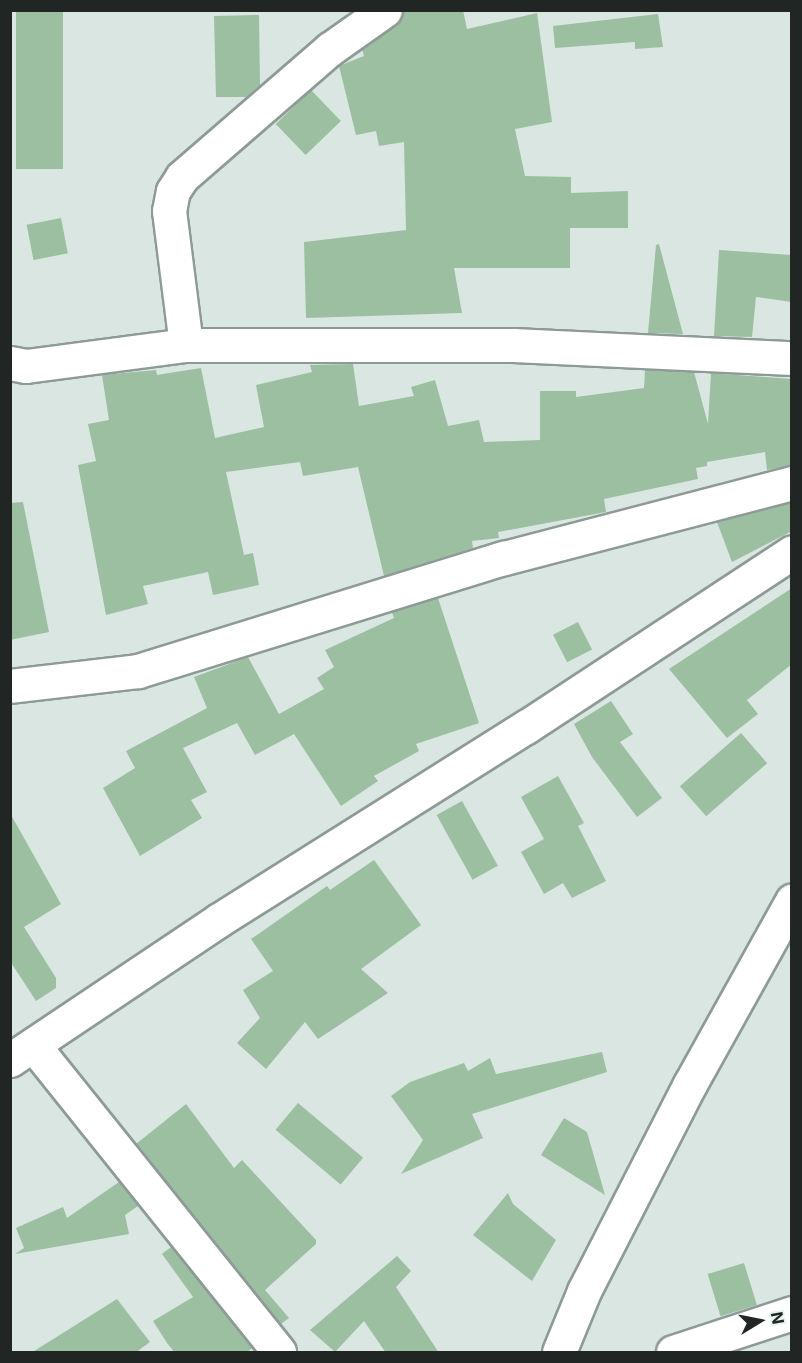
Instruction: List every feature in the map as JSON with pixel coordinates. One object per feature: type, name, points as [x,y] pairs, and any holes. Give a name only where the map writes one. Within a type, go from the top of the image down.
[{"type":"street","points":[[186,345],[170,211],[173,191],[182,177],[330,49],[385,10]]},
{"type":"street","points":[[10,363],[26,366],[186,345],[513,345],[792,358]]},
{"type":"street","points":[[10,686],[67,683],[138,671],[504,558],[792,483]]},
{"type":"street","points":[[279,1353],[22,1053],[219,920],[526,728],[792,552]]},
{"type":"street","points":[[559,1353],[561,1339],[584,1291],[690,1084],[792,902]]},
{"type":"street","points":[[673,1353],[792,1314]]},
{"type":"building","points":[[16,10],[63,10],[63,169],[16,169]]},
{"type":"building","points":[[403,10],[463,10],[467,29],[537,13],[552,122],[515,129],[525,176],[571,177],[571,193],[628,191],[628,228],[570,228],[570,268],[454,268],[462,313],[306,318],[304,242],[406,230],[404,142],[379,146],[376,131],[356,135],[339,66],[364,56],[362,49],[396,25]]},
{"type":"building","points":[[658,14],[663,47],[635,49],[635,42],[555,48],[553,26]]},
{"type":"building","points":[[259,15],[260,85],[246,97],[216,97],[214,16]]},
{"type":"building","points":[[311,90],[341,121],[306,155],[276,124]]},
{"type":"building","points":[[61,218],[68,253],[34,260],[27,225]]},
{"type":"building","points":[[659,244],[683,334],[648,333],[656,245]]},
{"type":"building","points":[[719,250],[792,255],[792,302],[756,297],[752,337],[714,336]]},
{"type":"building","points":[[353,364],[359,406],[414,396],[411,387],[435,380],[448,426],[479,420],[484,442],[540,440],[540,391],[576,391],[576,397],[644,388],[645,370],[694,372],[708,424],[711,373],[792,379],[792,465],[767,470],[765,452],[707,462],[707,466],[696,468],[698,479],[604,499],[606,512],[498,532],[499,538],[472,541],[473,548],[384,576],[358,467],[303,476],[300,462],[226,472],[244,555],[253,553],[259,585],[213,595],[208,572],[143,586],[148,604],[106,615],[78,465],[96,461],[88,424],[109,420],[102,375],[156,370],[157,375],[201,368],[215,438],[264,427],[256,385],[312,372],[310,365]]},
{"type":"building","points":[[23,502],[49,632],[10,640],[10,503]]},
{"type":"building","points":[[792,502],[792,531],[732,562],[717,522]]},
{"type":"building","points":[[792,588],[792,664],[747,700],[758,714],[727,738],[669,669]]},
{"type":"building","points":[[438,598],[479,723],[416,744],[419,751],[374,776],[378,781],[341,806],[294,734],[255,755],[237,723],[183,748],[207,792],[191,800],[202,818],[140,856],[103,788],[135,768],[126,751],[207,708],[194,677],[248,657],[279,714],[324,689],[317,678],[334,667],[325,650],[394,618],[392,612]]},
{"type":"building","points":[[578,622],[592,650],[567,662],[553,635]]},
{"type":"building","points":[[611,701],[633,734],[620,742],[662,798],[637,817],[592,757],[574,724]]},
{"type":"building","points":[[741,733],[767,763],[706,816],[680,786]]},
{"type":"building","points":[[558,776],[584,823],[578,826],[606,881],[572,898],[563,883],[544,894],[521,852],[544,839],[521,797]]},
{"type":"building","points":[[462,801],[498,866],[473,880],[437,815]]},
{"type":"building","points":[[10,813],[61,904],[24,927],[56,978],[56,988],[36,1001],[10,961]]},
{"type":"building","points":[[374,860],[421,925],[361,969],[388,993],[318,1039],[305,1022],[266,1069],[237,1043],[260,1018],[243,990],[273,971],[251,939],[327,886],[330,890]]},
{"type":"building","points":[[602,1052],[607,1072],[472,1114],[483,1138],[401,1174],[423,1140],[391,1096],[410,1082],[464,1063],[468,1071],[490,1058],[496,1074]]},
{"type":"building","points":[[298,1103],[363,1158],[341,1184],[276,1130]]},
{"type":"building","points":[[186,1104],[234,1168],[242,1160],[316,1240],[316,1244],[265,1290],[289,1318],[281,1324],[136,1144]]},
{"type":"building","points":[[564,1118],[587,1132],[605,1195],[541,1155]]},
{"type":"building","points":[[119,1182],[138,1206],[125,1215],[129,1234],[15,1254],[24,1248],[16,1228],[63,1207],[67,1218]]},
{"type":"building","points":[[508,1193],[513,1204],[556,1240],[532,1281],[473,1235]]},
{"type":"building","points":[[171,1247],[252,1348],[246,1353],[175,1353],[167,1343],[153,1321],[193,1297],[162,1254]]},
{"type":"building","points":[[397,1256],[411,1271],[396,1287],[439,1353],[386,1353],[364,1321],[335,1352],[310,1330]]},
{"type":"building","points":[[744,1263],[757,1305],[721,1316],[708,1274]]},
{"type":"building","points":[[117,1299],[150,1342],[135,1353],[31,1353]]}]
